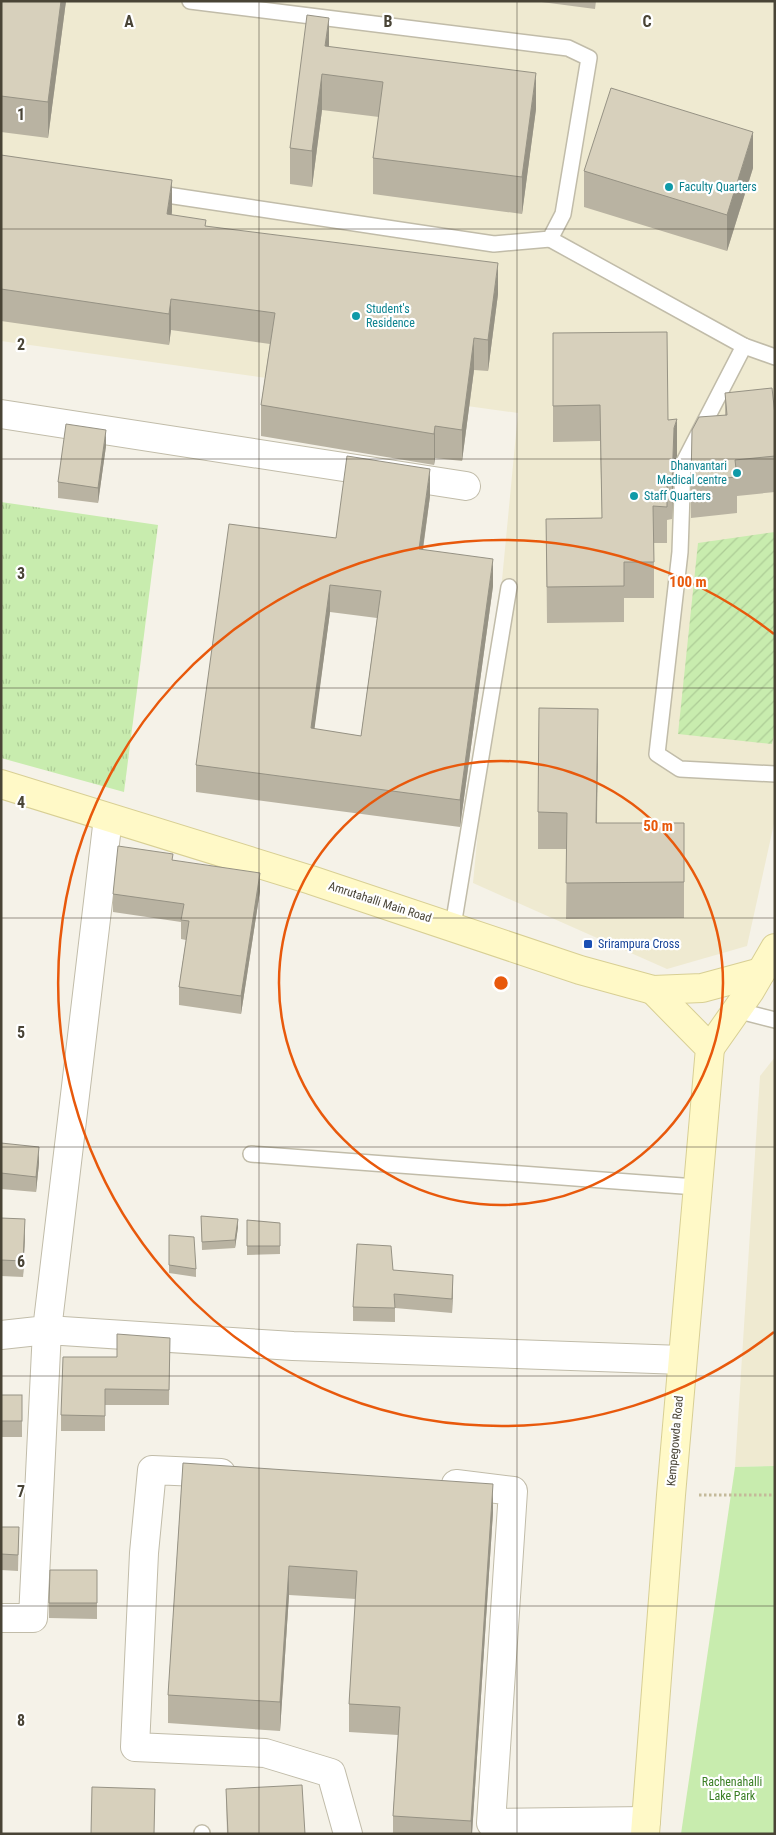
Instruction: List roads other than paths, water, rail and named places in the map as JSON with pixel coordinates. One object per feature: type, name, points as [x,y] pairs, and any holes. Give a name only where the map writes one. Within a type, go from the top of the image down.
[{"type":"street","points":[[1,414],[466,486]]},
{"type":"street","name":"Amrutahalli Main Road","points":[[1,784],[453,926],[580,970],[653,990],[702,988],[761,972]]},
{"type":"street","points":[[1,1618],[33,1618],[47,1330],[108,818]]},
{"type":"street","name":"Kempegowda Road","points":[[645,1828],[696,1187],[710,1048],[775,948]]},
{"type":"street","points":[[653,990],[710,1048]]},
{"type":"street","points":[[1,1335],[47,1330],[293,1346],[682,1360]]},
{"type":"street","points":[[249,1474],[152,1470],[144,1553],[135,1746],[265,1754],[331,1773],[348,1834]]},
{"type":"street","points":[[429,1480],[513,1490],[491,1828],[645,1828]]},
{"type":"lane","points":[[190,1],[568,48],[589,58],[563,214],[550,239]]},
{"type":"lane","points":[[138,190],[494,244],[550,239],[744,346],[775,356]]},
{"type":"lane","points":[[744,346],[683,464],[680,552],[657,754],[680,769],[775,774]]},
{"type":"lane","points":[[453,926],[509,587]]},
{"type":"lane","points":[[736,1010],[775,1020]]},
{"type":"lane","points":[[251,1154],[696,1187]]},
{"type":"place","name":"Faculty Quarters","points":[[669,187]]},
{"type":"place","name":"Student's Residence","points":[[356,316]]},
{"type":"place","name":"Dhanvantari Medical centre","points":[[737,473]]},
{"type":"place","name":"Staff Quarters","points":[[634,496]]},
{"type":"place","name":"Srirampura Cross","points":[[588,944]]},
{"type":"park label","name":"Rachenahalli Lake Park","points":[[732,1789]]}]
